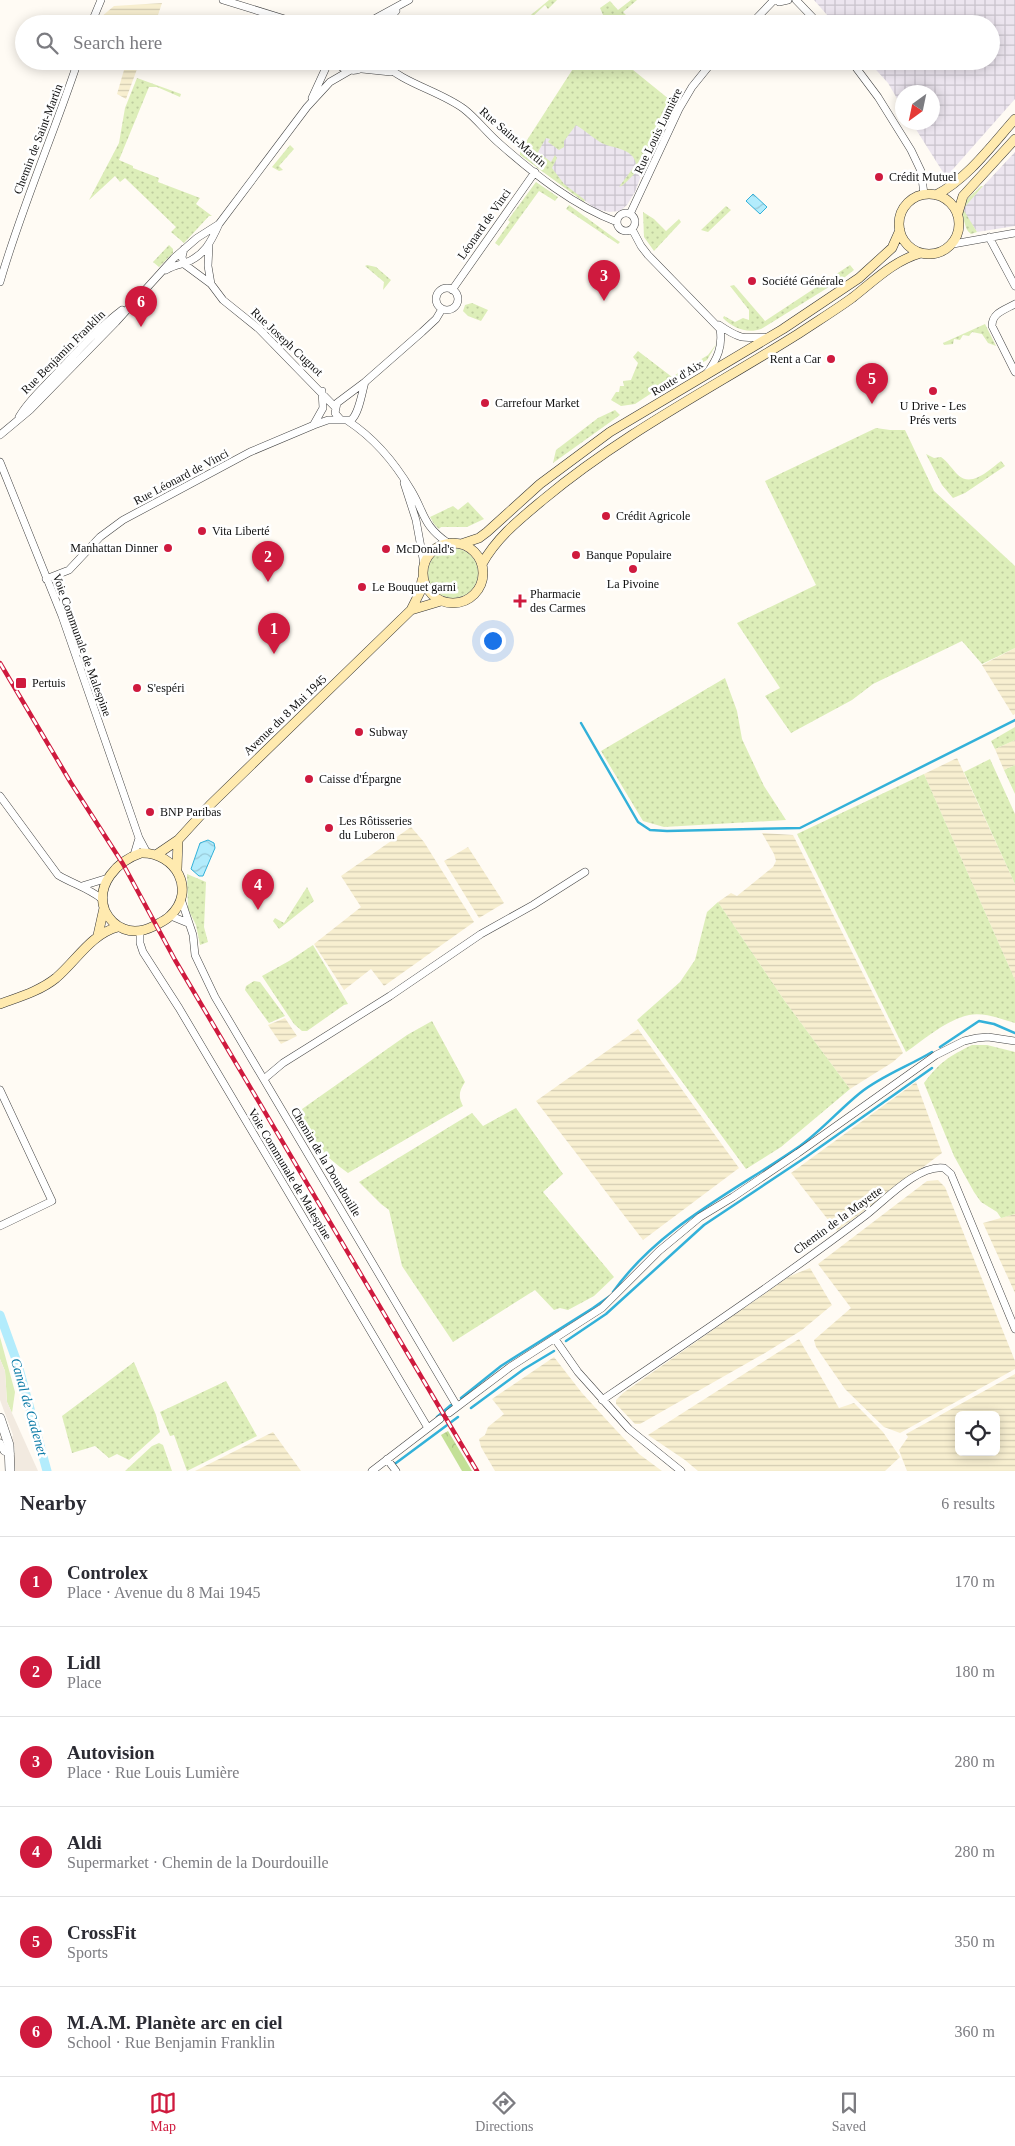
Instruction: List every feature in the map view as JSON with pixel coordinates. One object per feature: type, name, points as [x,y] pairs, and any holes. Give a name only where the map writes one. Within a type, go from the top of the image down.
[{"type":"main road","points":[[936,194],[951,186],[964,175],[1015,119]]},
{"type":"main road","points":[[958,213],[963,196],[1015,140]]},
{"type":"main road","points":[[924,194],[936,194],[945,198],[958,213],[960,224],[958,234],[953,244],[944,251],[932,254],[921,253],[911,248],[904,240],[900,230],[901,213],[906,204],[914,198],[924,194]]},
{"type":"main road","name":"Route d'Aix","points":[[461,544],[479,538],[487,532],[540,484],[610,432],[826,302],[864,274],[892,248],[900,230]]},
{"type":"main road","name":"Route d'Aix","points":[[482,564],[497,541],[512,526],[572,475],[609,448],[844,304],[898,262],[921,253]]},
{"type":"main road","points":[[448,543],[461,544],[470,548],[482,564],[483,576],[481,584],[473,596],[461,602],[441,601],[432,596],[426,588],[423,578],[424,564],[433,550],[448,543]]},
{"type":"main road","name":"Avenue du 8 Mai 1945","points":[[151,854],[178,840],[210,805],[411,610],[420,592],[423,578]]},
{"type":"main road","name":"Avenue du 8 Mai 1945","points":[[411,610],[441,601]]},
{"type":"main road","points":[[103,903],[110,919],[118,927],[130,931],[140,931],[151,927],[171,916],[181,899],[182,885],[177,869],[178,840]]},
{"type":"main road","points":[[98,935],[103,903],[103,889],[108,878],[116,869],[134,856],[151,854],[171,863],[177,869]]},
{"type":"main road","points":[[0,1004],[40,988],[55,979],[98,935],[118,927]]},
{"type":"street","points":[[95,15],[101,0]]},
{"type":"street","points":[[223,0],[272,15]]},
{"type":"street","points":[[383,15],[409,0]]},
{"type":"street","points":[[760,15],[776,0],[788,0]]},
{"type":"street","points":[[796,0],[810,15]]},
{"type":"street","points":[[393,15],[401,6]]},
{"type":"street","name":"Chemin de Saint-Martin","points":[[0,282],[15,229],[62,110],[75,70]]},
{"type":"street","points":[[307,107],[325,70]]},
{"type":"street","name":"Rue Saint-Martin","points":[[349,71],[356,70]]},
{"type":"street","name":"Rue Saint-Martin","points":[[372,70],[393,72],[443,96],[464,109],[500,144],[535,172],[589,210],[617,222]]},
{"type":"street","name":"Rue Louis Lumière","points":[[630,214],[679,109],[692,87],[706,70]]},
{"type":"street","points":[[858,70],[878,96],[911,150],[921,171],[924,194]]},
{"type":"street","points":[[163,271],[184,264],[203,253],[219,224],[307,107],[330,82],[349,71]]},
{"type":"street","name":"Léonard de Vinci","points":[[452,290],[535,172]]},
{"type":"street","points":[[632,229],[624,231],[619,228],[617,222],[622,215],[630,214],[635,221],[632,229],[640,246],[720,329],[721,346],[714,363],[705,376]]},
{"type":"street","name":"Rue Benjamin Franklin","points":[[0,435],[62,377],[184,248],[219,224]]},
{"type":"street","points":[[953,244],[1015,233]]},
{"type":"street","points":[[989,237],[1015,286]]},
{"type":"street","points":[[192,242],[203,253],[208,266],[211,284]]},
{"type":"street","points":[[208,266],[209,245]]},
{"type":"street","points":[[184,248],[182,256],[184,264]]},
{"type":"street","name":"Rue Joseph Cugnot","points":[[184,264],[211,284],[223,300],[259,329],[324,393],[339,404],[351,400],[357,411]]},
{"type":"street","points":[[444,289],[452,290],[457,296],[457,303],[451,309],[442,309],[437,303],[438,295],[444,289]]},
{"type":"street","points":[[1015,304],[994,315],[992,319],[992,326],[1015,372]]},
{"type":"street","points":[[314,425],[366,382],[436,319],[442,309]]},
{"type":"street","points":[[714,322],[732,335],[741,338],[770,337]]},
{"type":"street","points":[[345,421],[357,411],[366,382]]},
{"type":"street","points":[[314,425],[323,408],[324,393]]},
{"type":"street","points":[[339,404],[337,417],[364,432],[385,454],[411,489],[426,522],[438,536],[448,543]]},
{"type":"street","points":[[357,411],[364,432]]},
{"type":"street","name":"Rue Léonard de Vinci","points":[[46,579],[69,570],[95,541],[116,524],[250,452],[328,420],[345,421]]},
{"type":"street","name":"Voie Communale de Malespine","points":[[0,462],[68,634],[139,838],[151,854]]},
{"type":"street","points":[[402,478],[416,520],[424,564]]},
{"type":"street","points":[[0,796],[58,875],[75,885],[82,886],[108,878]]},
{"type":"street","points":[[134,856],[139,838]]},
{"type":"street","points":[[264,1079],[283,1063],[390,996],[481,934],[533,905],[585,872]]},
{"type":"street","points":[[82,886],[103,903]]},
{"type":"street","name":"Chemin de la Dourdouille","points":[[181,899],[193,935],[195,955],[204,977],[457,1406]]},
{"type":"street","points":[[171,916],[188,923]]},
{"type":"street","name":"Voie Communale de Malespine","points":[[140,931],[142,952],[179,1008],[428,1428]]},
{"type":"street","points":[[449,1413],[510,1367],[602,1308],[660,1251],[700,1217],[798,1153],[936,1055],[964,1041],[977,1038],[988,1037],[1015,1041]]},
{"type":"street","points":[[0,1090],[52,1201],[0,1226]]},
{"type":"street","name":"Chemin de la Mayette","points":[[602,1400],[693,1338],[929,1168],[944,1168],[951,1174],[1015,1329]]},
{"type":"street","points":[[555,1339],[578,1372],[629,1429],[680,1471]]},
{"type":"street","points":[[0,1418],[7,1436],[10,1471]]},
{"type":"street","points":[[372,1471],[440,1419]]},
{"type":"street","points":[[0,1443],[4,1451],[10,1456]]},
{"type":"street","points":[[2,1471],[10,1456]]},
{"type":"street","points":[[387,1459],[396,1471]]},
{"type":"shaded area","points":[[814,0],[1015,0],[1015,99],[946,177],[916,130],[940,130],[940,85],[895,85],[895,95],[888,83],[876,70],[1000,70],[1000,15],[827,15]]},
{"type":"shaded area","points":[[162,3],[158,15],[103,15],[114,6]]},
{"type":"shaded area","points":[[124,70],[137,70],[126,99],[117,94]]},
{"type":"shaded area","points":[[561,101],[649,154],[635,192],[627,205],[620,211],[609,212],[596,209],[524,155]]},
{"type":"shaded area","points":[[1015,152],[1015,226],[977,232],[962,209]]},
{"type":"shaded area","points":[[1015,648],[1015,714],[1013,715],[982,665]]},
{"type":"shaded area","points":[[1015,740],[1015,765],[1004,770],[995,749]]},
{"type":"shaded area","points":[[957,758],[1015,884],[1015,980],[924,774]]},
{"type":"shaded area","points":[[411,827],[424,842],[474,922],[384,986],[371,969],[344,990],[314,944],[361,907],[341,876]]},
{"type":"shaded area","points":[[762,833],[793,835],[903,1053],[893,1062],[850,1089],[784,1000],[718,902],[731,893],[737,896],[773,867],[776,861],[774,854]]},
{"type":"shaded area","points":[[468,847],[504,903],[479,918],[444,861]]},
{"type":"shaded area","points":[[285,1018],[297,1036],[281,1044],[268,1025]]},
{"type":"shaded area","points":[[638,1029],[739,1168],[643,1240],[536,1101]]},
{"type":"shaded area","points":[[916,1082],[942,1153],[837,1231],[791,1173]]},
{"type":"shaded area","points":[[938,1180],[945,1187],[1015,1361],[1015,1369],[900,1433],[884,1427],[845,1389],[816,1347],[814,1340],[851,1308],[818,1264],[927,1181]]},
{"type":"shaded area","points":[[1015,1214],[1015,1293],[983,1223]]},
{"type":"shaded area","points":[[810,1268],[832,1305],[802,1330],[640,1424],[635,1424],[616,1404],[616,1400],[623,1393],[790,1276]]},
{"type":"shaded area","points":[[799,1339],[839,1408],[854,1403],[883,1432],[900,1457],[885,1471],[698,1471],[648,1435]]},
{"type":"shaded area","points":[[554,1357],[582,1393],[614,1428],[639,1454],[662,1471],[495,1471],[481,1447],[479,1439],[485,1435],[488,1427],[504,1414],[492,1399]]},
{"type":"shaded area","points":[[0,1359],[5,1371],[7,1402],[38,1471],[12,1471],[15,1450],[13,1435],[0,1400]]},
{"type":"shaded area","points":[[1015,1374],[1015,1471],[907,1471],[899,1450],[908,1437],[906,1434]]},
{"type":"shaded area","points":[[273,1432],[301,1471],[195,1471]]},
{"type":"green space","points":[[549,0],[557,0],[548,9],[545,5],[534,15],[531,15]]},
{"type":"green space","points":[[631,0],[637,0],[623,12],[626,15],[603,15],[600,8],[610,1],[618,10]]},
{"type":"green space","points":[[572,70],[633,70],[675,104],[643,169],[636,172],[626,183],[619,187],[636,164],[631,154],[600,142],[576,125],[564,141],[564,147],[559,150],[548,142],[550,139],[546,138],[538,152],[551,162],[555,155],[557,158],[552,168],[564,184],[585,200],[584,202],[520,155],[520,151]]},
{"type":"green space","points":[[137,78],[181,94],[180,97],[157,87],[149,87],[119,160],[133,166],[133,168],[159,178],[158,182],[200,198],[196,204],[212,216],[209,216],[184,243],[171,232],[176,227],[125,178],[120,182],[115,176],[89,200],[119,143],[125,108]]},
{"type":"green space","points":[[290,145],[294,149],[279,166],[283,170],[279,171],[272,167]]},
{"type":"green space","points":[[536,182],[558,197],[555,201],[539,191],[499,246],[495,243],[510,222],[508,220]]},
{"type":"green space","points":[[981,186],[983,186],[963,209],[965,202]]},
{"type":"green space","points":[[569,205],[620,242],[618,244],[566,209]]},
{"type":"green space","points":[[726,206],[731,210],[708,232],[701,230]]},
{"type":"green space","points":[[963,209],[977,232],[971,234],[968,231],[963,217]]},
{"type":"green space","points":[[643,212],[654,219],[666,231],[679,219],[681,222],[654,251],[644,237]]},
{"type":"green space","points":[[169,245],[173,249],[173,253],[159,267],[153,262]]},
{"type":"green space","points":[[850,265],[854,270],[845,277],[761,329],[751,331],[740,329],[731,325],[723,318],[724,316],[735,322],[743,318],[749,320],[749,310],[730,286],[734,285],[765,321]]},
{"type":"green space","points":[[365,266],[376,267],[391,280],[383,290],[384,282]]},
{"type":"green space","points":[[472,303],[488,310],[481,321],[468,316],[463,311],[465,305]]},
{"type":"green space","points":[[985,324],[996,346],[988,343],[982,334],[972,332],[969,336],[963,335],[960,340],[954,339],[953,344],[944,345],[943,343]]},
{"type":"green space","points":[[717,343],[707,360],[673,379],[635,404],[621,406],[611,400],[616,392],[619,392],[620,386],[624,386],[623,381],[631,380],[638,363],[633,357],[638,351],[672,377],[708,355]]},
{"type":"green space","points":[[615,410],[620,415],[553,463],[556,450],[598,418]]},
{"type":"green space","points":[[876,428],[905,430],[934,491],[1015,566],[1015,648],[982,664],[962,641],[873,684],[852,700],[791,733],[765,696],[780,688],[737,623],[816,585],[765,481]]},
{"type":"green space","points":[[926,454],[934,458],[941,457],[958,475],[969,479],[981,476],[1001,461],[1005,466],[965,493],[953,498],[942,485]]},
{"type":"green space","points":[[468,502],[484,519],[467,527],[441,527],[439,529],[430,517],[453,506],[458,510]]},
{"type":"green space","points":[[453,548],[462,550],[473,559],[478,573],[476,582],[467,593],[453,598],[444,596],[433,587],[428,573],[430,564],[439,553]]},
{"type":"green space","points":[[725,678],[737,711],[742,739],[764,786],[786,820],[664,827],[643,821],[601,751]]},
{"type":"green space","points":[[1015,727],[1015,740],[995,749],[991,741]]},
{"type":"green space","points":[[990,759],[1015,814],[1015,884],[964,772]]},
{"type":"green space","points":[[1015,765],[1015,794],[1004,770]]},
{"type":"green space","points":[[924,774],[1015,980],[1015,1023],[986,1015],[975,1014],[960,1017],[944,1025],[906,1052],[797,834]]},
{"type":"green space","points":[[187,874],[206,882],[204,927],[208,942],[200,945],[196,925],[188,909]]},
{"type":"green space","points":[[307,887],[314,901],[279,929],[273,921],[275,918],[284,923]]},
{"type":"green space","points":[[718,902],[784,1000],[850,1089],[781,1147],[746,1169],[637,1020],[680,982],[695,960],[707,912]]},
{"type":"green space","points":[[313,945],[348,1004],[307,1031],[302,1031],[294,1024],[262,976]]},
{"type":"green space","points":[[254,981],[260,982],[285,1016],[269,1023],[245,990],[246,986]]},
{"type":"green space","points":[[432,1021],[465,1082],[460,1094],[463,1106],[348,1173],[318,1147],[295,1114],[407,1035]]},
{"type":"green space","points":[[972,1045],[987,1045],[1015,1052],[1015,1214],[1001,1218],[997,1212],[981,1202],[974,1192],[954,1156],[924,1083],[945,1061]]},
{"type":"green space","points":[[516,1108],[563,1174],[543,1192],[614,1277],[594,1296],[568,1310],[560,1308],[554,1310],[535,1290],[453,1342],[402,1266],[389,1210],[359,1182],[472,1113],[483,1126]]},
{"type":"green space","points":[[0,1337],[15,1392],[12,1413],[7,1402],[5,1371],[0,1359]]},
{"type":"green space","points":[[134,1362],[156,1415],[160,1432],[129,1460],[117,1454],[109,1458],[95,1446],[72,1453],[62,1416]]},
{"type":"green space","points":[[226,1381],[257,1436],[187,1471],[174,1435],[170,1436],[160,1412]]},
{"type":"green space","points":[[448,1431],[472,1471],[462,1471],[441,1435]]},
{"type":"green space","points":[[159,1443],[163,1445],[172,1471],[125,1471],[152,1446]]},
{"type":"water","points":[[753,194],[767,207],[760,214],[746,201]]},
{"type":"water","points":[[208,840],[214,843],[215,848],[203,876],[199,876],[191,869],[200,843]]},
{"type":"waterway","points":[[581,723],[638,822],[650,830],[667,831],[800,828],[1015,720]]},
{"type":"waterway","points":[[940,1047],[979,1021],[994,1024],[1015,1033]]},
{"type":"waterway","points":[[613,1292],[632,1269],[676,1229],[700,1211],[800,1146],[868,1087],[932,1052]]},
{"type":"waterway","points":[[566,1341],[606,1314],[704,1225],[806,1157],[932,1068]]},
{"type":"waterway","points":[[461,1398],[501,1366],[610,1296]]},
{"type":"waterway","name":"Canal de Cadenet","points":[[0,1315],[18,1365],[47,1471]]},
{"type":"waterway","points":[[471,1408],[524,1369],[554,1351]]},
{"type":"waterway","points":[[437,1417],[451,1405]]},
{"type":"waterway","points":[[396,1463],[458,1417]]},
{"type":"railway","points":[[0,663],[71,783],[123,864],[175,960],[477,1471]]},
{"type":"place","name":"Crédit Mutuel","points":[[879,177]]},
{"type":"place","name":"Société Générale","points":[[752,281]]},
{"type":"place","name":"Autovision","points":[[604,301]]},
{"type":"place","name":"M.A.M. Planète arc en ciel","points":[[141,327]]},
{"type":"place","name":"Rent a Car","points":[[831,359]]},
{"type":"place","name":"U Drive - Les Prés verts","points":[[933,391]]},
{"type":"place","name":"Carrefour Market","points":[[485,403]]},
{"type":"place","name":"CrossFit","points":[[872,404]]},
{"type":"place","name":"Crédit Agricole","points":[[606,516]]},
{"type":"place","name":"Vita Liberté","points":[[202,531]]},
{"type":"place","name":"Manhattan Dinner","points":[[168,548]]},
{"type":"place","name":"McDonald's","points":[[386,549]]},
{"type":"place","name":"Banque Populaire","points":[[576,555]]},
{"type":"place","name":"La Pivoine","points":[[633,569]]},
{"type":"place","name":"Lidl","points":[[268,582]]},
{"type":"place","name":"Le Bouquet garni","points":[[362,587]]},
{"type":"place","name":"Pharmacie des Carmes","points":[[520,601]]},
{"type":"place","name":"Controlex","points":[[274,654]]},
{"type":"place","name":"Pertuis","points":[[21,683]]},
{"type":"place","name":"S'espéri","points":[[137,688]]},
{"type":"place","name":"Subway","points":[[359,732]]},
{"type":"place","name":"Caisse d'Épargne","points":[[309,779]]},
{"type":"place","name":"BNP Paribas","points":[[150,812]]},
{"type":"place","name":"Les Rôtisseries du Luberon","points":[[329,828]]},
{"type":"place","name":"Aldi","points":[[258,910]]}]
